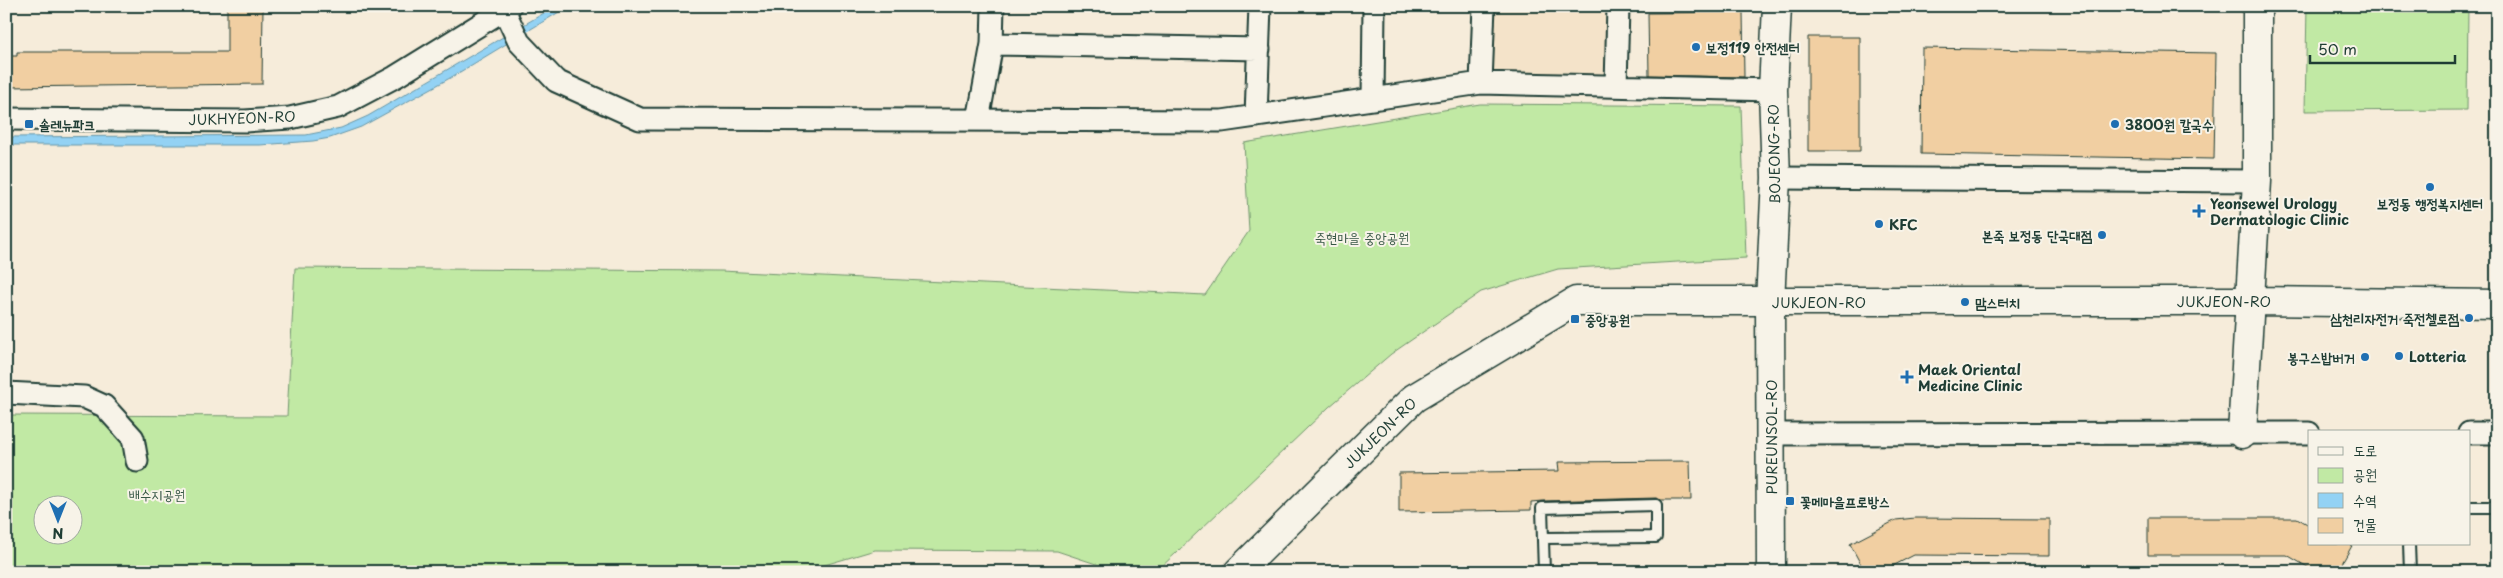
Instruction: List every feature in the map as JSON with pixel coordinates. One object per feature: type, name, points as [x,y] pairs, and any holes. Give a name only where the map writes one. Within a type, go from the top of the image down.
[{"type":"street","points":[[978,120],[992,44],[993,6]]},
{"type":"street","points":[[1256,116],[1260,6]]},
{"type":"street","points":[[1373,99],[1374,6]]},
{"type":"street","points":[[1481,83],[1484,6]]},
{"type":"street","points":[[1616,86],[1618,6]]},
{"type":"street","name":"BOJEONG-RO","points":[[1770,302],[1776,178],[1773,90],[1777,6]]},
{"type":"street","points":[[2242,434],[2252,301],[2257,181],[2257,6]]},
{"type":"street","points":[[511,22],[556,81],[640,119],[1222,121],[1481,83],[1773,90]]},
{"type":"street","name":"JUKHYEON-RO","points":[[6,119],[245,120],[290,118],[338,107],[395,76],[511,22]]},
{"type":"street","points":[[992,44],[1259,49]]},
{"type":"street","points":[[1776,178],[2257,181]]},
{"type":"street","name":"JUKJEON-RO","points":[[1238,572],[1414,398],[1576,302],[2252,301],[2497,304]]},
{"type":"street","name":"PUREUNSOL-RO","points":[[1770,302],[1772,434],[1771,572]]},
{"type":"street","points":[[6,393],[84,397],[104,406],[133,438],[137,461]]},
{"type":"street","points":[[2470,433],[2497,433]]},
{"type":"street","points":[[1772,434],[2308,434]]},
{"type":"lane","points":[[1543,538],[1656,537],[1656,505],[1542,508],[1544,572]]},
{"type":"lane","points":[[2470,506],[2497,507]]},
{"type":"lane","points":[[2409,546],[2410,572]]},
{"type":"shaded area","points":[[1486,6],[1615,6],[1613,83],[1484,80]]},
{"type":"green space","points":[[2307,6],[2468,6],[2467,110],[2305,111]]},
{"type":"green space","points":[[1480,104],[1741,106],[1746,258],[1558,269],[1481,292],[1391,354],[1329,407],[1156,572],[1120,572],[1057,551],[875,550],[801,572],[6,572],[6,415],[287,416],[295,268],[721,271],[1205,295],[1249,231],[1244,143]]},
{"type":"water","points":[[556,6],[569,6],[450,78],[361,127],[330,138],[260,145],[6,145],[6,137],[306,135],[341,128],[368,116]]},
{"type":"building","points":[[227,6],[263,6],[262,84],[6,87],[6,56],[17,56],[17,52],[227,52]]},
{"type":"building","name":"보정119 안전센터","points":[[1743,12],[1744,77],[1649,75],[1648,13]]},
{"type":"building","points":[[1808,37],[1860,37],[1860,151],[1808,151]]},
{"type":"building","points":[[1922,48],[2216,53],[2214,159],[1921,154]]},
{"type":"building","points":[[1690,461],[1691,500],[1661,500],[1656,498],[1542,501],[1531,502],[1531,510],[1399,512],[1399,473],[1559,471],[1558,462]]},
{"type":"building","points":[[1915,518],[2049,519],[2049,556],[1914,555],[1881,572],[1865,572],[1850,544],[1896,520]]},
{"type":"building","points":[[2148,518],[2297,518],[2308,524],[2308,546],[2352,546],[2337,572],[2316,572],[2287,555],[2148,555]]},
{"type":"place","name":"보정119 안전센터","points":[[1696,47]]},
{"type":"place","name":"솔레뉴파크","points":[[29,124]]},
{"type":"place","name":"3800원 칼국수","points":[[2115,124]]},
{"type":"place","name":"보정동 행정복지센터","points":[[2430,187]]},
{"type":"place","name":"Yeonsewel Urology Dermatologic Clinic","points":[[2199,211]]},
{"type":"place","name":"KFC","points":[[1879,224]]},
{"type":"place","name":"본죽 보정동 단국대점","points":[[2102,235]]},
{"type":"place","name":"맘스터치","points":[[1965,302]]},
{"type":"place","name":"삼천리자전거 죽전첼로점","points":[[2469,318]]},
{"type":"place","name":"중앙공원","points":[[1575,319]]},
{"type":"place","name":"Lotteria","points":[[2399,356]]},
{"type":"place","name":"봉구스밥버거","points":[[2365,357]]},
{"type":"place","name":"Maek Oriental Medicine Clinic","points":[[1907,377]]},
{"type":"place","name":"꽃메마을프로방스","points":[[1790,501]]},
{"type":"park label","name":"죽현마을 중앙공원","points":[[1362,237]]},
{"type":"park label","name":"배수지공원","points":[[157,494]]}]
